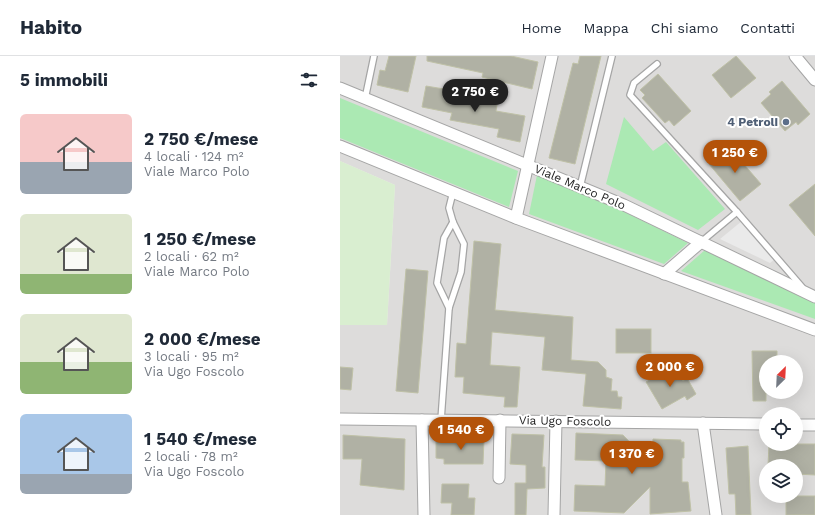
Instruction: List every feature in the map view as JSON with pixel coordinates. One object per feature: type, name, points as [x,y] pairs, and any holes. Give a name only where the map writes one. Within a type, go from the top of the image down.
[{"type":"street","points":[[516,218],[552,56]]},
{"type":"street","points":[[796,56],[815,80]]},
{"type":"street","name":"Viale Marco Polo","points":[[340,88],[580,187],[700,242],[811,296]]},
{"type":"street","points":[[340,146],[516,218],[815,330]]},
{"type":"street","points":[[664,274],[700,242]]},
{"type":"street","name":"Via Ugo Foscolo","points":[[340,419],[759,424]]},
{"type":"street","points":[[422,420],[424,515]]},
{"type":"street","points":[[499,478],[500,420]]},
{"type":"street","points":[[554,515],[556,421]]},
{"type":"street","points":[[703,423],[716,515]]},
{"type":"street","points":[[803,425],[815,425]]},
{"type":"lane","points":[[365,99],[374,56]]},
{"type":"lane","points":[[580,187],[612,56]]},
{"type":"lane","points":[[657,64],[634,83],[630,95],[737,212],[811,296]]},
{"type":"lane","points":[[441,420],[449,308],[461,272],[464,244],[453,222],[449,208],[453,192]]},
{"type":"lane","points":[[700,242],[737,212]]},
{"type":"lane","points":[[449,308],[438,283],[444,238],[453,222]]},
{"type":"shaded area","points":[[340,56],[815,56],[815,515],[340,515],[340,325],[387,325],[395,185],[340,161]]},
{"type":"shaded area","points":[[742,221],[775,259],[770,263],[720,239]]},
{"type":"green space","points":[[340,98],[518,171],[509,207],[340,138]]},
{"type":"green space","points":[[624,117],[653,151],[666,142],[725,209],[698,230],[606,184]]},
{"type":"green space","points":[[340,161],[395,185],[387,325],[340,325]]},
{"type":"green space","points":[[537,175],[598,199],[688,243],[664,264],[529,214]]},
{"type":"green space","points":[[705,250],[815,303],[815,319],[681,271]]},
{"type":"building","points":[[389,56],[416,56],[408,92],[377,85],[380,70],[385,71]]},
{"type":"building","points":[[427,56],[511,56],[538,62],[532,89],[482,77],[483,73],[427,61]]},
{"type":"building","points":[[580,56],[601,56],[575,164],[549,158],[573,63],[578,64]]},
{"type":"building","points":[[736,56],[756,78],[731,98],[712,75]]},
{"type":"building","points":[[658,74],[691,111],[674,126],[669,120],[665,123],[642,98],[645,95],[640,90]]},
{"type":"building","points":[[782,81],[810,114],[798,125],[796,122],[785,131],[761,103],[771,94],[769,92]]},
{"type":"building","points":[[426,86],[450,90],[449,96],[497,105],[496,111],[525,116],[520,142],[497,137],[499,129],[450,120],[452,113],[422,107]]},
{"type":"building","points":[[729,147],[761,184],[740,201],[709,164]]},
{"type":"building","points":[[815,184],[815,236],[789,205]]},
{"type":"building","points":[[474,241],[501,244],[495,310],[573,317],[571,360],[598,362],[606,370],[606,377],[612,379],[611,391],[617,391],[618,397],[622,397],[621,409],[583,406],[586,374],[542,370],[545,337],[492,332],[490,365],[520,367],[517,407],[504,407],[505,397],[463,393],[464,377],[455,377],[457,343],[466,344]]},
{"type":"building","points":[[406,269],[428,271],[418,393],[396,391]]},
{"type":"building","points":[[616,329],[651,329],[651,353],[616,353]]},
{"type":"building","points":[[752,351],[777,351],[777,355],[759,355],[759,399],[766,399],[766,401],[753,401]]},
{"type":"building","points":[[674,366],[683,381],[687,378],[696,394],[687,400],[685,396],[662,409],[646,382]]},
{"type":"building","points":[[340,367],[353,368],[351,390],[340,389]]},
{"type":"building","points":[[576,433],[623,435],[652,465],[653,439],[681,440],[681,442],[684,442],[682,482],[688,482],[691,511],[650,514],[650,487],[624,513],[574,511],[575,485],[605,486],[606,461],[575,460]]},
{"type":"building","points":[[512,434],[544,435],[542,467],[545,467],[545,488],[527,489],[526,515],[515,515],[515,483],[526,483],[526,465],[510,464]]},
{"type":"building","points":[[343,435],[405,439],[404,490],[360,485],[362,459],[343,459]]},
{"type":"building","points":[[436,439],[484,439],[483,464],[444,464],[444,459],[436,458]]},
{"type":"building","points":[[803,444],[815,444],[815,475],[803,474],[803,459],[768,459],[769,451],[803,451]]},
{"type":"building","points":[[748,446],[751,515],[736,515],[735,494],[729,494],[726,448]]},
{"type":"building","points":[[442,484],[469,484],[468,498],[475,498],[474,515],[451,515],[452,503],[441,503]]},
{"type":"building","points":[[803,496],[815,496],[815,515],[786,515],[786,503],[803,503]]},
{"type":"place","name":"4 Petroli","points":[[786,122]]}]
